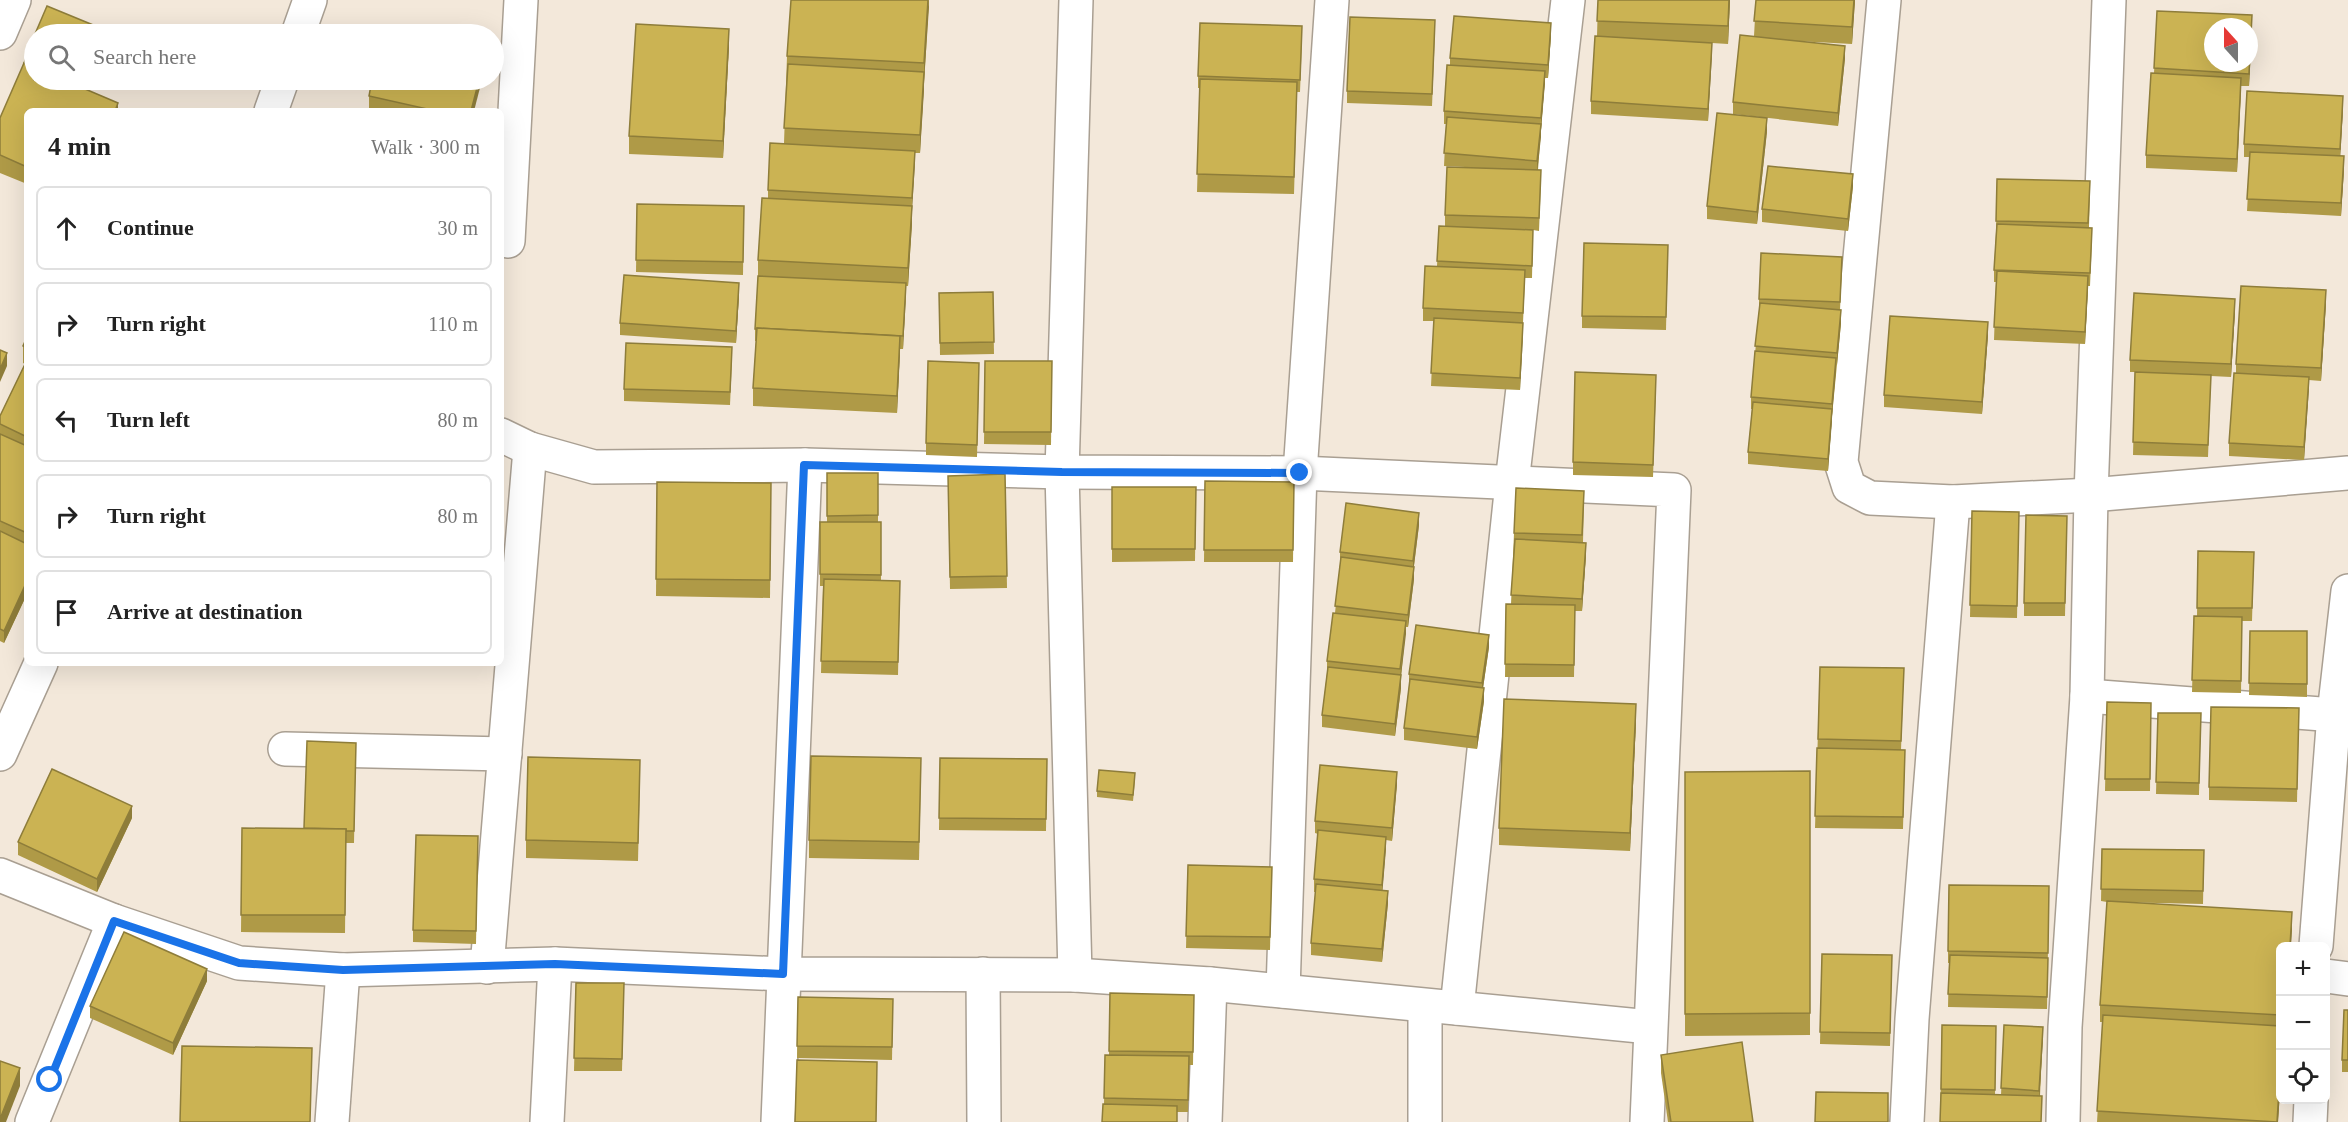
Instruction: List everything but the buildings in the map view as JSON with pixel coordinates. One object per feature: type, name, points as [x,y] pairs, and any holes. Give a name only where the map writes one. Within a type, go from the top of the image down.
[{"type":"street","points":[[0,33],[14,0]]},
{"type":"street","points":[[302,24],[310,0]]},
{"type":"street","points":[[508,241],[521,0]]},
{"type":"street","points":[[1075,975],[1062,472],[1076,0]]},
{"type":"street","points":[[1282,992],[1300,473],[1332,0]]},
{"type":"street","points":[[1425,1122],[1512,483],[1568,0]]},
{"type":"street","points":[[1884,0],[1841,462],[1849,487],[1870,498],[1953,502],[2091,495],[2348,473]]},
{"type":"street","points":[[2062,1122],[2065,1027],[2087,696],[2091,495],[2109,0]]},
{"type":"street","points":[[272,108],[278,90]]},
{"type":"street","points":[[504,436],[530,449],[594,467],[804,465],[1062,472],[1300,473],[1674,490],[1647,1122]]},
{"type":"street","points":[[487,967],[530,449]]},
{"type":"street","points":[[778,1122],[804,465]]},
{"type":"street","points":[[1907,1122],[1912,1019],[1953,502]]},
{"type":"street","points":[[2316,942],[2341,715],[2348,591]]},
{"type":"street","points":[[0,754],[40,666]]},
{"type":"street","points":[[2087,696],[2341,715]]},
{"type":"street","points":[[285,749],[505,754]]},
{"type":"street","points":[[0,875],[114,921],[239,963],[343,970],[555,964],[783,974],[1075,975],[1210,984],[1650,1027]]},
{"type":"street","points":[[32,1122],[114,921]]},
{"type":"street","points":[[547,1122],[555,964]]},
{"type":"street","points":[[332,1122],[343,970]]},
{"type":"street","points":[[983,974],[984,1122]]},
{"type":"street","points":[[2330,977],[2348,979]]},
{"type":"street","points":[[1205,1122],[1210,984]]},
{"type":"street","points":[[2310,1122],[2311,1104]]},
{"type":"route","points":[[50,1080],[114,921],[239,963],[343,970],[555,964],[783,974],[804,465],[1062,472],[1300,473]]}]
